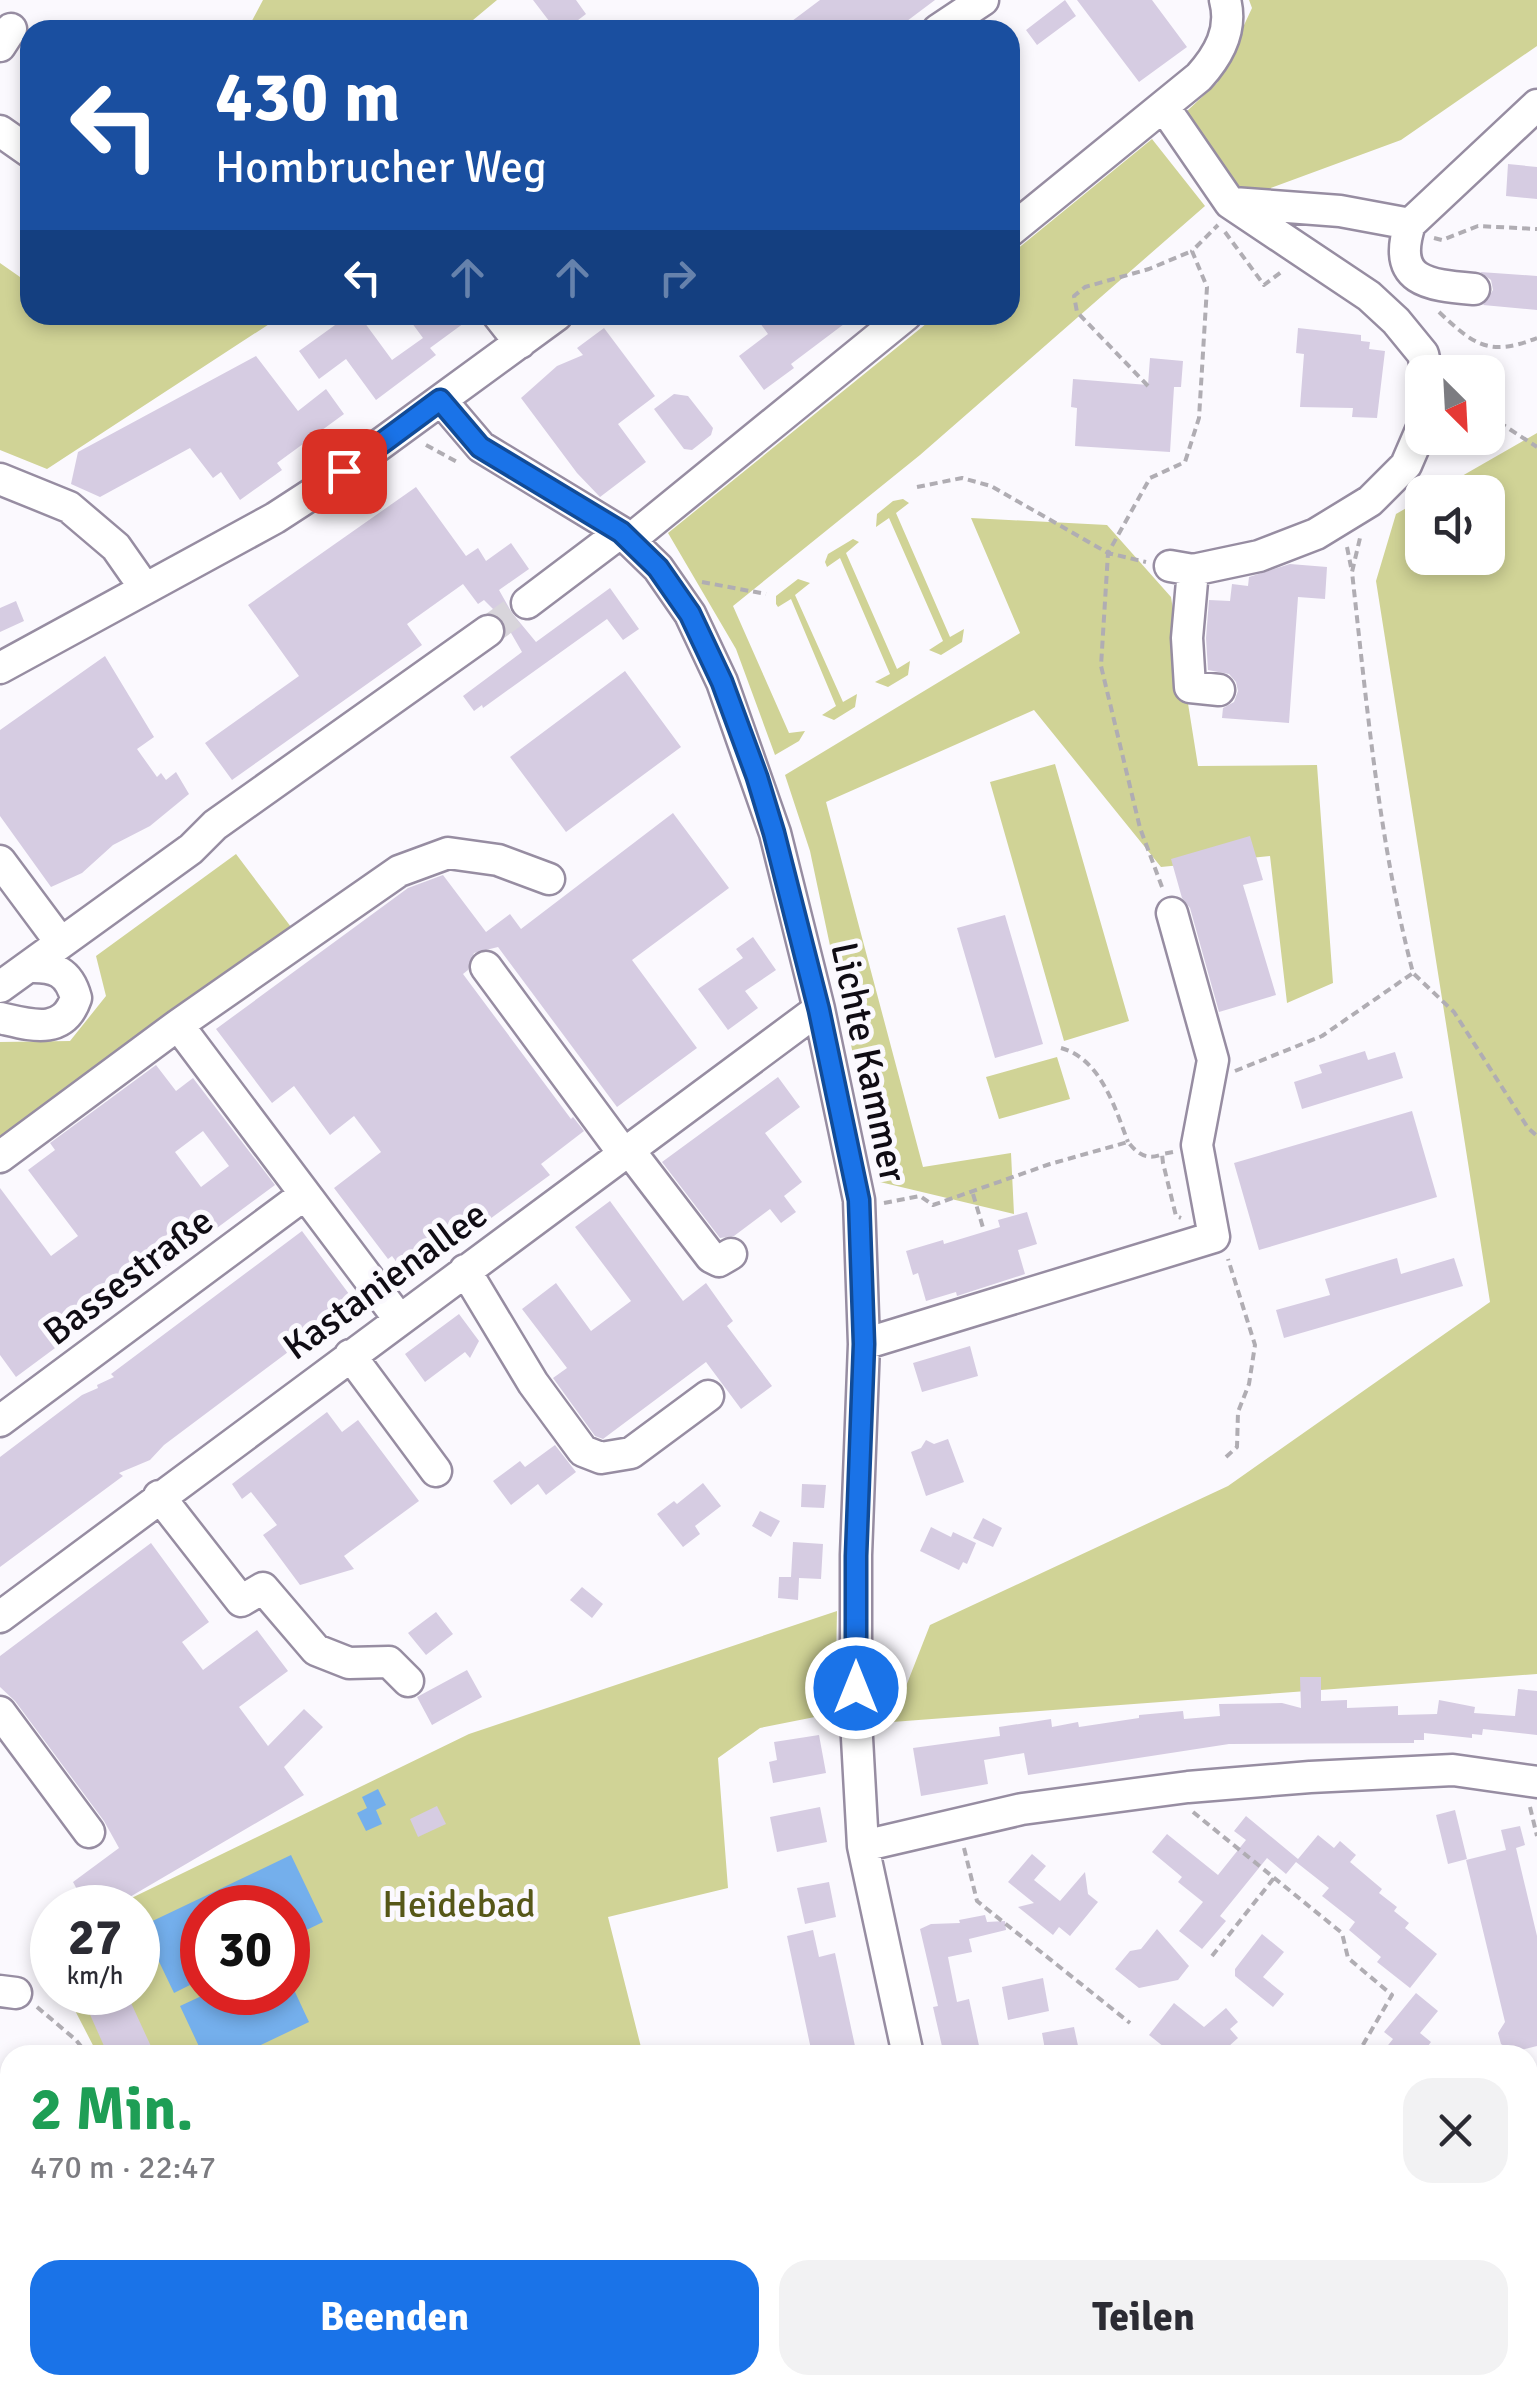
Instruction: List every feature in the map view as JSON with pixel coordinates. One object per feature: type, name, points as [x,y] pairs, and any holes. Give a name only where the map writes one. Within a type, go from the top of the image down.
[{"type":"street","points":[[953,20],[983,0]]},
{"type":"street","points":[[1020,223],[1164,108],[1214,61],[1227,26],[1225,0]]},
{"type":"street","points":[[1474,289],[1434,286],[1410,271],[1402,248],[1410,224],[1537,105]]},
{"type":"street","points":[[1164,108],[1230,203],[1369,296],[1396,321],[1422,355]]},
{"type":"street","points":[[1230,203],[1328,210],[1410,224]]},
{"type":"street","points":[[506,325],[520,342]]},
{"type":"street","points":[[0,668],[288,510],[543,325]]},
{"type":"street","points":[[527,603],[626,535],[893,325]]},
{"type":"street","name":"Lichte Kammer","points":[[440,400],[480,447],[626,535],[658,568],[690,614],[722,682],[774,833],[819,1010],[860,1207],[864,1344],[856,1556],[856,1720],[864,1846],[906,2045]]},
{"type":"street","points":[[1219,690],[1190,687],[1182,568],[1259,556],[1316,534],[1370,501],[1406,465],[1410,455]]},
{"type":"street","points":[[0,479],[69,507],[116,547],[144,588]]},
{"type":"street","points":[[0,988],[191,849],[215,825],[488,630]]},
{"type":"street","points":[[0,1157],[178,1025],[398,871],[448,853],[498,860],[549,878]]},
{"type":"street","points":[[0,862],[60,943]]},
{"type":"street","points":[[864,1344],[1214,1237],[1197,1146],[1213,1060],[1172,914]]},
{"type":"street","points":[[0,1018],[53,1025],[71,1013],[76,998],[65,974],[50,966],[29,967]]},
{"type":"street","points":[[486,967],[710,1257],[719,1261],[731,1254]]},
{"type":"street","name":"Kastanienallee","points":[[0,1617],[819,1010]]},
{"type":"street","points":[[178,1025],[399,1319]]},
{"type":"street","name":"Bassestraße","points":[[0,1422],[304,1195]]},
{"type":"street","points":[[466,1270],[534,1383],[583,1451],[601,1458],[632,1453],[708,1396]]},
{"type":"street","points":[[350,1355],[436,1471]]},
{"type":"street","points":[[159,1496],[241,1601],[263,1588],[316,1650],[349,1663],[389,1662],[408,1681]]},
{"type":"street","points":[[0,1712],[90,1832]]},
{"type":"street","points":[[864,1846],[1022,1808],[1188,1787],[1454,1770],[1537,1782]]},
{"type":"path","points":[[1148,386],[1077,312],[1074,296],[1086,287],[1149,269],[1192,251],[1220,222],[1230,203]]},
{"type":"path","points":[[1410,224],[1420,236],[1442,240],[1478,226],[1537,229]]},
{"type":"path","points":[[1172,914],[1140,828],[1102,666],[1108,553],[1150,478],[1185,462],[1200,418],[1206,287],[1192,251]]},
{"type":"path","points":[[1439,312],[1468,338],[1491,349],[1511,348],[1537,338]]},
{"type":"path","points":[[1505,426],[1537,447]]},
{"type":"path","points":[[917,487],[962,478],[990,486],[1108,553],[1131,560]]},
{"type":"path","points":[[1370,501],[1352,572],[1380,811],[1395,903],[1413,973],[1454,1012],[1528,1128],[1537,1136]]},
{"type":"path","points":[[696,581],[766,594]]},
{"type":"path","points":[[1208,1082],[1322,1036],[1413,973]]},
{"type":"path","points":[[1061,1048],[1082,1059],[1106,1088],[1136,1152],[1145,1156],[1162,1154]]},
{"type":"path","points":[[860,1207],[920,1196],[934,1205],[1050,1164],[1128,1142]]},
{"type":"path","points":[[972,1194],[984,1232]]},
{"type":"path","points":[[1226,1458],[1236,1447],[1238,1412],[1244,1395]]},
{"type":"path","points":[[1188,1787],[1192,1811],[1342,1932],[1348,1958],[1392,1995],[1363,2045]]},
{"type":"path","points":[[958,1824],[976,1901],[1130,2022]]},
{"type":"path","points":[[1212,1956],[1274,1878]]},
{"type":"path","points":[[8,1992],[48,2014],[78,2045]]},
{"type":"green space","points":[[263,0],[497,0],[473,20],[252,20]]},
{"type":"green space","points":[[1249,0],[1537,0],[1537,46],[1401,140],[1230,203],[1172,125],[1217,83],[1252,8]]},
{"type":"green space","points":[[1152,139],[1205,206],[920,455],[733,606],[789,733],[805,731],[799,741],[775,755],[736,649],[668,533],[925,325],[1020,325],[1020,247]]},
{"type":"green space","points":[[0,263],[20,277],[20,325],[268,325],[47,469],[0,450]]},
{"type":"green space","points":[[1537,433],[1537,1674],[892,1722],[930,1625],[1228,1486],[1490,1302],[1376,581],[1396,514],[1405,509],[1405,575],[1505,575],[1505,475],[1464,475],[1505,455],[1505,451]]},
{"type":"green space","points":[[903,499],[909,503],[896,513],[950,637],[964,629],[962,642],[941,655],[929,650],[943,641],[889,518],[876,527],[877,514],[893,501]]},
{"type":"green space","points":[[971,518],[1107,525],[1171,597],[1198,766],[1317,765],[1333,983],[1287,1003],[1270,856],[1161,867],[1034,710],[826,802],[923,1167],[1011,1153],[1014,1214],[880,1182],[810,851],[785,775],[1020,633]]},
{"type":"green space","points":[[853,539],[859,542],[846,553],[897,669],[910,661],[908,675],[888,687],[875,682],[890,674],[840,558],[827,567],[825,562],[828,554]]},
{"type":"green space","points":[[798,579],[810,583],[795,595],[843,702],[857,694],[855,707],[834,720],[822,715],[836,706],[791,599],[778,607],[776,604],[776,596]]},
{"type":"green space","points":[[1055,764],[1129,1021],[1064,1041],[990,782]]},
{"type":"green space","points":[[236,854],[291,927],[0,1139],[0,1042],[70,1041],[106,996],[96,956]]},
{"type":"green space","points":[[1057,1057],[1070,1099],[999,1119],[986,1077]]},
{"type":"green space","name":"Heidebad","points":[[837,1611],[835,1713],[760,1728],[718,1758],[728,1888],[608,1917],[640,2045],[93,2045],[77,2015],[160,2015],[158,1885],[469,1734]]},
{"type":"water","points":[[378,1789],[386,1805],[376,1810],[382,1824],[366,1831],[357,1813],[367,1808],[362,1797]]},
{"type":"water","points":[[291,1855],[305,1885],[228,1885]]},
{"type":"water","points":[[310,1895],[323,1922],[310,1928]]},
{"type":"water","points":[[180,1908],[180,1990],[174,1993],[160,1964],[160,1917]]},
{"type":"water","points":[[184,2015],[306,2015],[309,2022],[261,2045],[198,2045]]},
{"type":"building","points":[[533,0],[576,0],[586,14],[578,20],[548,20]]},
{"type":"building","points":[[820,0],[935,0],[908,20],[793,20]]},
{"type":"building","points":[[1065,0],[1076,16],[1037,45],[1026,30]]},
{"type":"building","points":[[1077,0],[1152,0],[1187,47],[1139,82]]},
{"type":"building","points":[[1508,164],[1537,167],[1537,199],[1506,196]]},
{"type":"building","points":[[1480,272],[1537,276],[1537,310],[1483,305],[1493,290],[1491,280]]},
{"type":"building","points":[[335,325],[366,325],[392,360],[423,338],[413,325],[461,325],[430,348],[436,355],[376,400],[346,359],[319,379],[299,351]]},
{"type":"building","points":[[761,325],[843,325],[764,390],[739,356],[768,334]]},
{"type":"building","points":[[604,328],[655,396],[618,424],[646,462],[600,497],[577,473],[521,398],[557,366],[583,355],[577,348]]},
{"type":"building","points":[[1298,328],[1361,335],[1361,341],[1370,342],[1369,349],[1385,351],[1377,418],[1352,417],[1353,408],[1300,407],[1304,354],[1296,353]]},
{"type":"building","points":[[256,356],[298,411],[326,389],[344,414],[277,463],[282,470],[240,500],[221,472],[213,478],[190,448],[100,497],[71,484],[78,452]]},
{"type":"building","points":[[1150,358],[1183,361],[1181,387],[1174,387],[1170,452],[1075,446],[1077,408],[1071,407],[1073,379],[1148,385]]},
{"type":"building","points":[[674,394],[688,396],[713,428],[711,435],[692,450],[684,449],[654,409]]},
{"type":"building","points":[[416,487],[466,556],[478,548],[486,561],[511,543],[529,569],[499,590],[536,642],[610,588],[639,629],[623,640],[607,619],[474,711],[463,696],[522,652],[503,619],[484,600],[478,604],[463,584],[407,624],[422,645],[232,780],[205,743],[299,676],[248,605]]},
{"type":"building","points":[[1290,564],[1327,567],[1325,599],[1298,597],[1289,723],[1222,718],[1223,708],[1234,702],[1238,691],[1229,674],[1208,670],[1209,600],[1230,601],[1232,584],[1248,586],[1249,577]]},
{"type":"building","points":[[16,601],[24,621],[0,632],[0,608]]},
{"type":"building","points":[[105,656],[154,737],[137,749],[157,777],[161,773],[166,780],[176,772],[189,794],[150,826],[113,845],[82,873],[51,887],[0,816],[0,730]]},
{"type":"building","points":[[625,671],[681,747],[566,832],[510,757]]},
{"type":"building","points":[[673,813],[729,888],[632,960],[697,1048],[617,1107],[498,947],[474,953],[463,974],[584,1131],[541,1164],[550,1175],[479,1227],[471,1216],[401,1268],[392,1256],[388,1259],[334,1188],[381,1152],[354,1116],[330,1135],[294,1086],[272,1103],[216,1029],[408,888],[443,875],[486,932],[510,914],[521,929]]},
{"type":"building","points":[[1250,836],[1263,880],[1243,885],[1276,995],[1219,1012],[1190,908],[1182,898],[1171,859]]},
{"type":"building","points":[[1005,915],[1043,1044],[995,1058],[957,928]]},
{"type":"building","points":[[753,937],[776,970],[745,991],[758,1008],[728,1030],[698,989],[743,958],[736,949]]},
{"type":"building","points":[[1365,1051],[1368,1060],[1395,1052],[1403,1078],[1302,1109],[1294,1082],[1322,1073],[1319,1065]]},
{"type":"building","points":[[156,1065],[176,1091],[193,1078],[275,1185],[16,1377],[0,1355],[0,1188],[51,1256],[78,1236],[28,1170],[55,1150],[50,1143]],"holes":[[[203,1131],[229,1166],[201,1187],[175,1152]]]},
{"type":"building","points":[[778,1077],[800,1107],[765,1133],[802,1182],[784,1196],[796,1212],[781,1223],[770,1209],[734,1236],[720,1238],[662,1162]]},
{"type":"building","points":[[1412,1111],[1437,1197],[1259,1250],[1234,1163]]},
{"type":"building","points":[[610,1201],[683,1301],[706,1283],[733,1321],[727,1326],[772,1386],[741,1409],[706,1362],[603,1439],[595,1436],[553,1378],[567,1368],[522,1309],[556,1283],[591,1331],[631,1301],[575,1227]]},
{"type":"building","points":[[1027,1212],[1037,1244],[1018,1250],[1025,1274],[957,1296],[956,1292],[926,1301],[906,1251],[1000,1227],[998,1220]]},
{"type":"building","points":[[302,1231],[355,1302],[164,1445],[150,1460],[119,1473],[123,1476],[0,1567],[0,1457],[82,1395],[114,1377],[111,1374]]},
{"type":"building","points":[[1397,1258],[1401,1274],[1454,1258],[1463,1286],[1284,1338],[1276,1310],[1330,1295],[1325,1279]]},
{"type":"building","points":[[459,1314],[479,1341],[470,1358],[465,1352],[425,1382],[405,1354]]},
{"type":"building","points":[[970,1346],[978,1376],[922,1392],[913,1363]]},
{"type":"building","points":[[327,1412],[342,1432],[358,1420],[419,1501],[344,1556],[354,1569],[300,1585],[263,1535],[277,1525],[251,1492],[242,1499],[232,1484]]},
{"type":"building","points":[[948,1439],[964,1482],[926,1496],[911,1452],[921,1448],[926,1440],[934,1444]]},
{"type":"building","points":[[555,1445],[576,1472],[546,1495],[538,1484],[511,1505],[493,1481],[520,1461],[525,1467]]},
{"type":"building","points":[[703,1483],[721,1506],[695,1526],[700,1534],[683,1547],[657,1514]]},
{"type":"building","points":[[802,1484],[826,1485],[824,1508],[801,1507]]},
{"type":"building","points":[[760,1511],[780,1521],[771,1537],[752,1526]]},
{"type":"building","points":[[983,1518],[1002,1528],[993,1547],[973,1538]]},
{"type":"building","points":[[931,1527],[976,1543],[967,1564],[963,1562],[959,1570],[920,1551]]},
{"type":"building","points":[[793,1542],[823,1544],[821,1579],[799,1578],[798,1600],[778,1598],[779,1577],[791,1577]]},
{"type":"building","points":[[151,1543],[209,1622],[182,1642],[203,1670],[257,1630],[288,1671],[239,1707],[268,1746],[304,1709],[323,1727],[284,1767],[304,1795],[150,1885],[75,1885],[73,1882],[119,1848],[104,1821],[15,1701],[0,1687],[0,1656]]},
{"type":"building","points":[[582,1587],[603,1604],[592,1618],[570,1600]]},
{"type":"building","points":[[436,1612],[453,1634],[426,1655],[408,1633]]},
{"type":"building","points":[[467,1670],[482,1697],[432,1725],[417,1697]]},
{"type":"building","points":[[1300,1677],[1321,1677],[1321,1701],[1347,1700],[1347,1708],[1398,1706],[1398,1715],[1437,1714],[1439,1700],[1475,1707],[1474,1713],[1515,1716],[1518,1689],[1537,1691],[1537,1735],[1483,1729],[1482,1735],[1472,1734],[1472,1738],[1424,1733],[1424,1740],[1414,1743],[1229,1744],[1028,1775],[1024,1753],[984,1760],[988,1784],[921,1796],[913,1748],[1000,1736],[999,1727],[1051,1719],[1052,1727],[1078,1722],[1079,1727],[1183,1711],[1184,1719],[1220,1716],[1219,1704],[1282,1703],[1301,1708]]},
{"type":"building","points":[[819,1735],[826,1773],[773,1783],[769,1762],[777,1760],[774,1742]]},
{"type":"building","points":[[437,1806],[446,1824],[418,1837],[410,1819]]},
{"type":"building","points":[[820,1807],[827,1842],[777,1852],[770,1817]]},
{"type":"building","points":[[1455,1810],[1467,1859],[1448,1864],[1436,1815]]},
{"type":"building","points":[[1246,1816],[1298,1859],[1318,1835],[1334,1848],[1340,1841],[1356,1855],[1350,1862],[1397,1907],[1394,1911],[1409,1923],[1405,1928],[1437,1954],[1410,1988],[1377,1962],[1381,1957],[1349,1930],[1355,1922],[1322,1896],[1329,1888],[1296,1862],[1286,1874],[1267,1858],[1220,1916],[1226,1921],[1202,1949],[1179,1931],[1203,1902],[1178,1882],[1182,1877],[1152,1852],[1167,1834],[1218,1875],[1246,1840],[1234,1831]]},
{"type":"building","points":[[1520,1826],[1525,1845],[1516,1848],[1537,1936],[1537,2045],[1501,2044],[1498,2033],[1505,2022],[1466,1860],[1506,1850],[1501,1830]]},
{"type":"building","points":[[1032,1854],[1046,1866],[1034,1880],[1060,1901],[1085,1872],[1088,1894],[1098,1902],[1070,1936],[1059,1927],[1053,1935],[1018,1907],[1034,1903],[1008,1882]]},
{"type":"building","points":[[829,1882],[836,1917],[805,1924],[797,1888]]},
{"type":"building","points":[[985,1915],[987,1922],[1005,1921],[1006,1930],[969,1939],[972,1952],[948,1957],[957,2002],[969,1999],[979,2045],[942,2045],[933,2007],[938,2006],[920,1929],[931,1924],[960,1923],[959,1920]]},
{"type":"building","points":[[1157,1929],[1189,1966],[1178,1980],[1139,1988],[1115,1969],[1130,1951],[1141,1949]]},
{"type":"building","points":[[813,1930],[819,1957],[835,1953],[855,2045],[810,2045],[787,1936]]},
{"type":"building","points":[[1262,1934],[1284,1952],[1263,1977],[1284,1994],[1273,2007],[1235,1976],[1235,1969]]},
{"type":"building","points":[[1043,1978],[1049,2011],[1008,2020],[1002,1987]]},
{"type":"building","points":[[1416,1993],[1438,2011],[1420,2033],[1431,2042],[1429,2045],[1388,2045],[1393,2039],[1384,2032]]},
{"type":"building","points":[[1174,2003],[1204,2027],[1226,2008],[1238,2022],[1230,2029],[1238,2038],[1230,2045],[1162,2045],[1149,2035]]},
{"type":"building","points":[[90,2015],[137,2015],[150,2045],[104,2045]]},
{"type":"building","points":[[1074,2027],[1078,2045],[1044,2045],[1042,2033]]},
{"type":"tunnel","points":[[488,631],[527,603]]},
{"type":"route","points":[[344,471],[440,400],[480,447],[590,510],[632,539],[690,614],[722,682],[774,833],[819,1010],[859,1200],[864,1344],[856,1556],[856,1688]]}]
